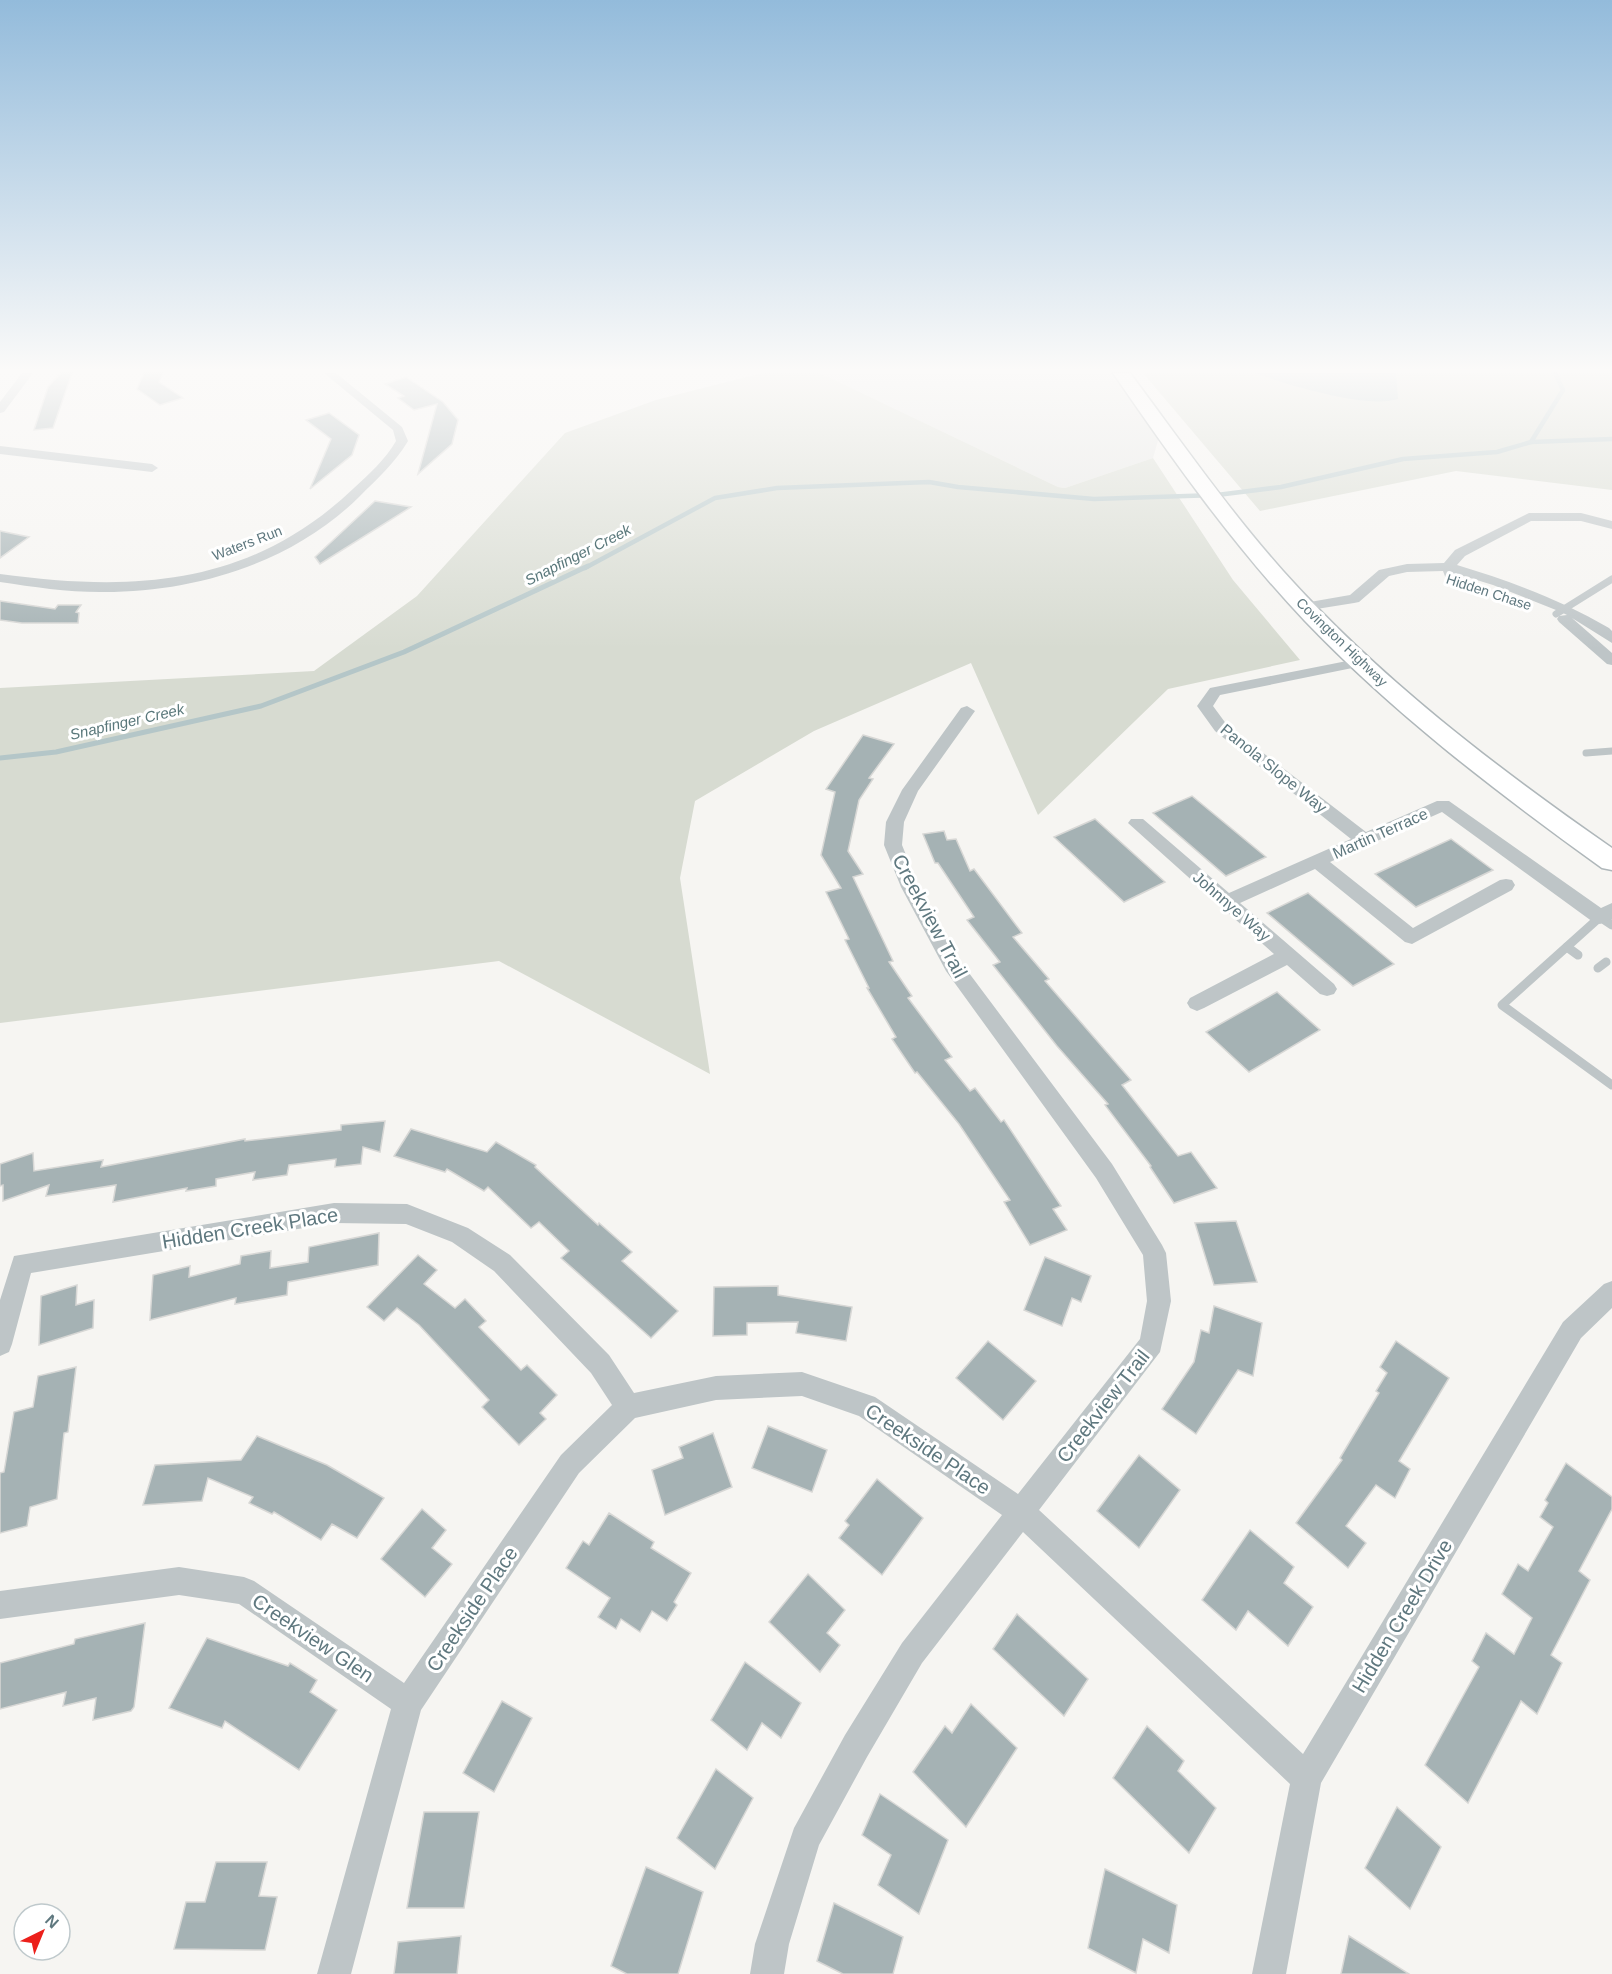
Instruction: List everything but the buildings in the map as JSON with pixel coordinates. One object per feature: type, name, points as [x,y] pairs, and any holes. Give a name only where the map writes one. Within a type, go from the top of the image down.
[{"type":"main road","name":"Covington Highway","points":[[1188,465],[1236,528],[1300,602],[1362,662],[1482,767],[1612,861]]},
{"type":"street","points":[[128,465],[152,468]]},
{"type":"street","name":"Waters Run","points":[[0,578],[55,585],[113,588],[161,584],[218,571],[265,554],[305,535],[332,516],[385,465]]},
{"type":"street","points":[[1450,571],[1460,553],[1529,517],[1581,517],[1612,525]]},
{"type":"street","name":"Hidden Chase","points":[[1300,602],[1354,599],[1384,573],[1450,571],[1502,598],[1561,612],[1604,631],[1612,639]]},
{"type":"street","name":"Hidden Chase","points":[[1561,612],[1612,661]]},
{"type":"street","name":"Panola Slope Way","points":[[1362,662],[1215,691],[1205,706],[1221,728],[1365,841]]},
{"type":"street","name":"Creekview Trail","points":[[767,1974],[772,1944],[805,1839],[850,1756],[912,1653],[1151,1344],[1159,1301],[1154,1254],[1104,1171],[953,966],[910,887],[893,845],[895,822],[910,790],[966,711]]},
{"type":"street","name":"Martin Terrace","points":[[1227,901],[1443,805],[1608,917]]},
{"type":"street","name":"Johnnye Way","points":[[1137,823],[1327,988]]},
{"type":"street","points":[[1318,862],[1412,937],[1506,885]]},
{"type":"street","points":[[1197,1003],[1289,955]]},
{"type":"street","name":"Hidden Creek Place","points":[[0,1344],[22,1264],[334,1213],[407,1214],[460,1235],[502,1263],[600,1364],[628,1407]]},
{"type":"street","name":"Hidden Creek Drive","points":[[1269,1974],[1306,1778],[1572,1330],[1612,1292]]},
{"type":"street","name":"Creekside Place","points":[[334,1974],[408,1702],[570,1464],[628,1407],[716,1388],[802,1384],[866,1406],[1020,1511],[1306,1778]]},
{"type":"street","name":"Creekview Glen","points":[[0,1605],[179,1581],[244,1591],[408,1702]]},
{"type":"lane","points":[[1561,612],[1612,579]]},
{"type":"lane","points":[[1586,753],[1612,751]]},
{"type":"lane","points":[[1608,917],[1567,947],[1502,1005],[1612,1085]]},
{"type":"lane","points":[[1567,947],[1578,955]]},
{"type":"shaded area","points":[[536,465],[1012,465],[1058,487],[1065,488],[1132,465],[1158,465],[1233,580],[1300,660],[1168,689],[1038,815],[971,663],[814,731],[695,801],[680,878],[710,1074],[499,961],[0,1023],[0,688],[314,671],[417,596]]},
{"type":"shaded area","points":[[1012,465],[1132,465],[1065,488],[1058,487]]},
{"type":"shaded area","points":[[1221,465],[1612,465],[1612,490],[1456,471],[1260,511]]},
{"type":"waterway","name":"Snapfinger Creek","points":[[585,568],[715,498],[777,488],[929,482],[958,487],[1094,499],[1217,495],[1281,487],[1376,465]]},
{"type":"waterway","name":"Snapfinger Creek","points":[[0,758],[56,752],[261,706],[404,652],[588,566]]}]
